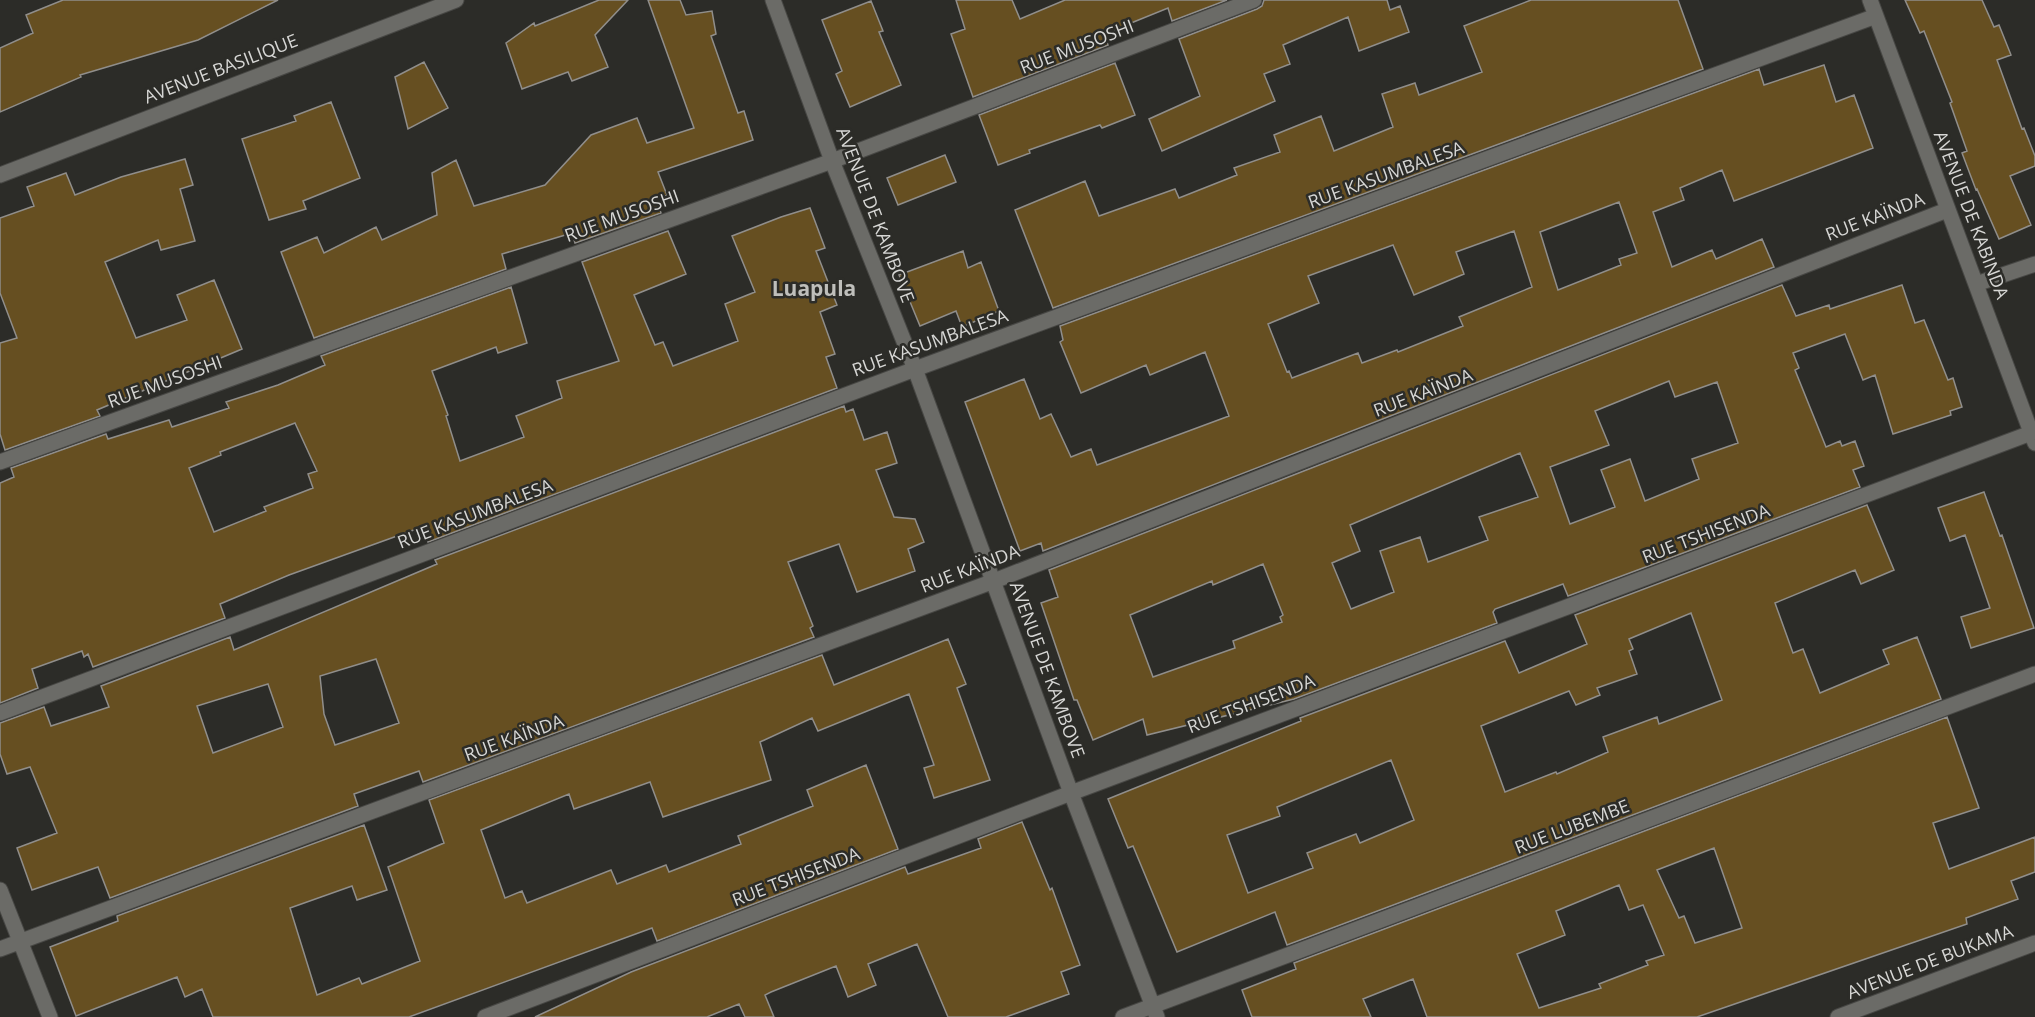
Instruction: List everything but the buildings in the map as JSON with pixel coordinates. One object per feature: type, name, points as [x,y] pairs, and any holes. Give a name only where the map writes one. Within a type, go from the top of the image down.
[{"type":"street","name":"AVENUE BASILIQUE","points":[[0,175],[456,0]]},
{"type":"street","name":"AVENUE DE KAMBOVE","points":[[773,0],[832,161],[915,369],[1071,793],[1155,1012]]},
{"type":"street","name":"RUE MUSOSHI","points":[[0,462],[832,161],[1254,0]]},
{"type":"street","name":"AVENUE DE KABINDA","points":[[1870,0],[2033,438]]},
{"type":"street","name":"RUE KASUMBALESA","points":[[0,713],[915,369],[1876,16]]},
{"type":"street","name":"RUE KAÏNDA","points":[[0,949],[994,581],[1947,210]]},
{"type":"street","points":[[1976,284],[2035,264]]},
{"type":"street","name":"RUE TSHISENDA","points":[[485,1017],[1071,793],[2033,438]]},
{"type":"street","name":"RUE LUBEMBE","points":[[1124,1017],[1155,1012],[2035,674]]},
{"type":"street","points":[[0,890],[50,1017]]},
{"type":"street","name":"AVENUE DE BUKAMA","points":[[1838,1017],[2035,943]]},
{"type":"district","name":"Luapula","points":[[814,289]]}]
